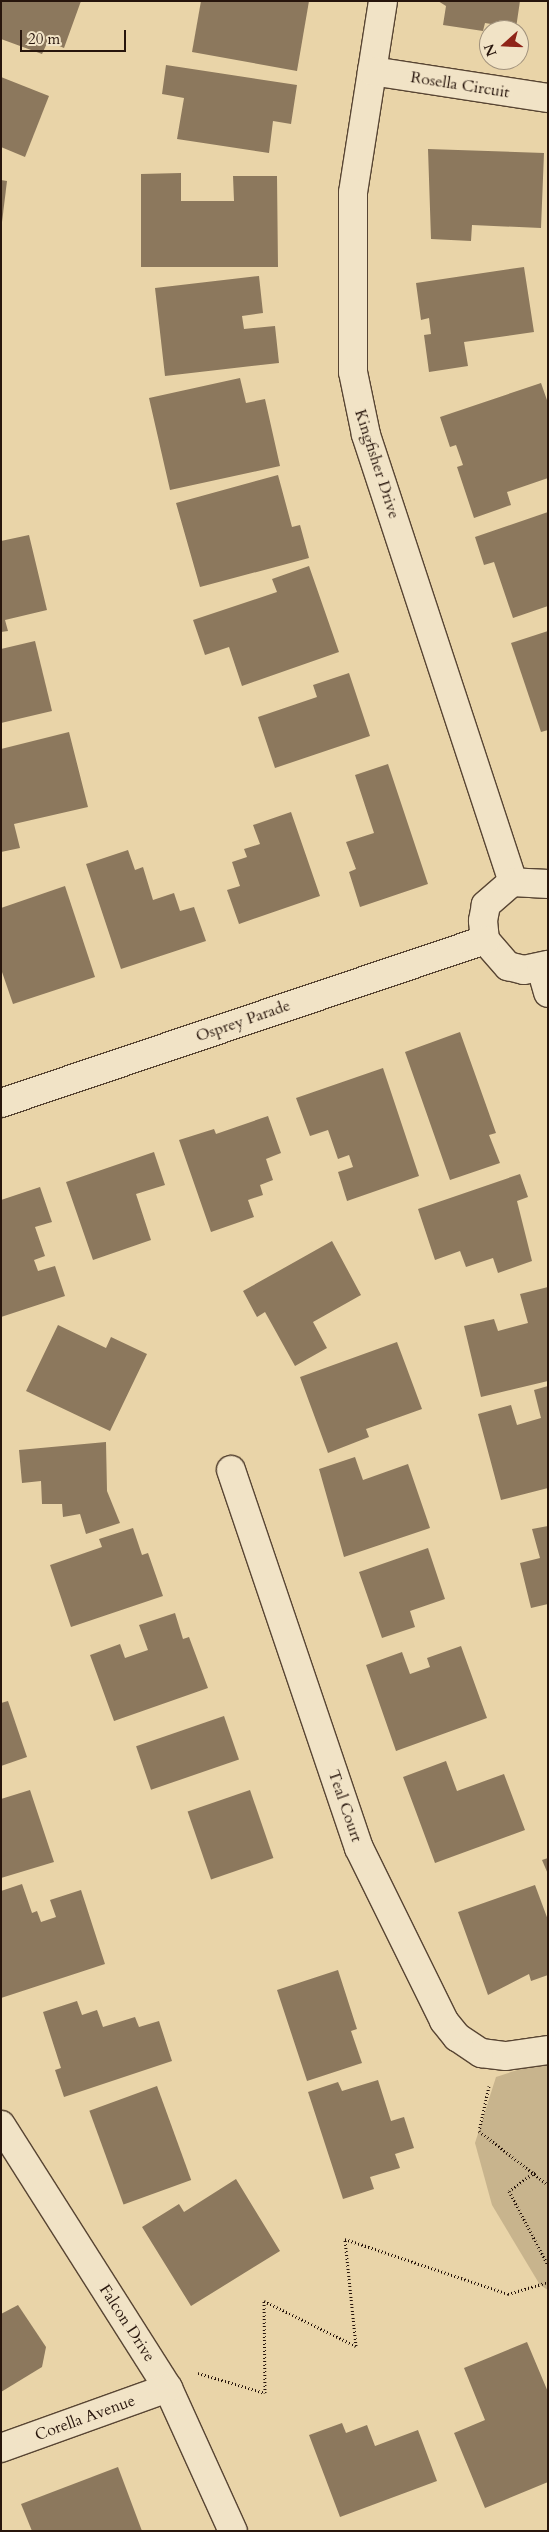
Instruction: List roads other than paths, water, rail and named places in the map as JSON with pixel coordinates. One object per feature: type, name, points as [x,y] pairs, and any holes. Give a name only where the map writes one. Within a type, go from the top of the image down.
[{"type":"street","name":"Kingfisher Drive","points":[[383,1],[351,222],[350,313],[358,406],[513,881]]},
{"type":"street","name":"Rosella Circuit","points":[[372,71],[548,98]]},
{"type":"street","points":[[546,975],[508,966],[485,940],[486,905],[513,881],[548,884]]},
{"type":"street","name":"Osprey Parade","points":[[1,1103],[485,940]]},
{"type":"street","name":"Teal Court","points":[[231,1470],[359,1848],[444,2021],[457,2037],[481,2053],[506,2056],[548,2050]]},
{"type":"street","name":"Falcon Drive","points":[[1,2126],[168,2388],[233,2531]]},
{"type":"street","name":"Corella Avenue","points":[[1,2448],[168,2388]]}]
